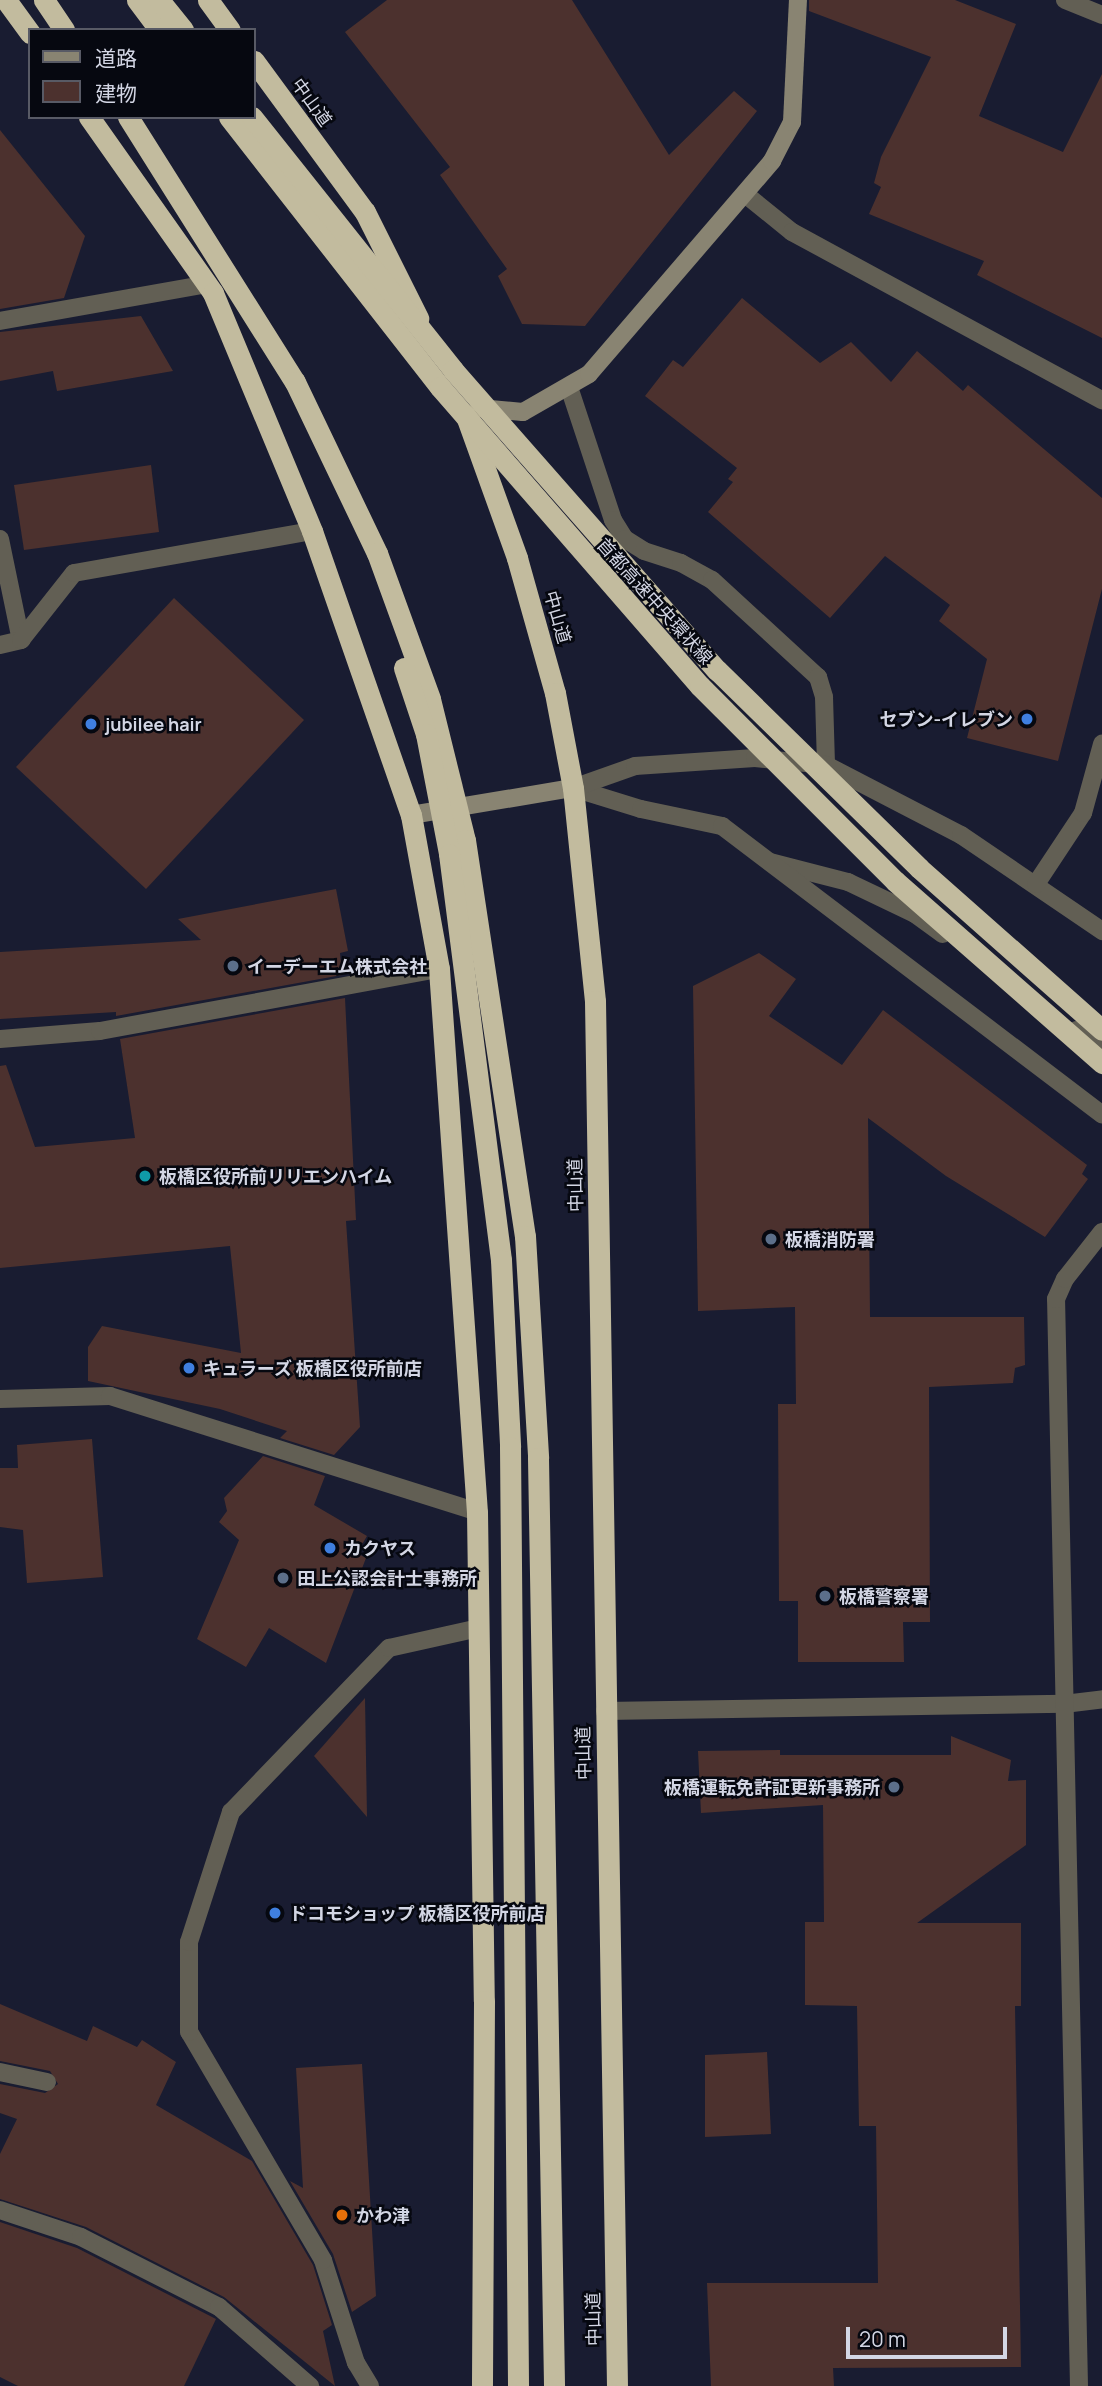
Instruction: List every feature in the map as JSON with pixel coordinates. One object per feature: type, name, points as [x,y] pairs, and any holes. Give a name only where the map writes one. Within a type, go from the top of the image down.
[{"type":"highway","points":[[6,0],[28,30]]},
{"type":"highway","points":[[44,0],[63,28]]},
{"type":"highway","points":[[50,0],[69,28]]},
{"type":"highway","points":[[137,0],[158,28]]},
{"type":"highway","points":[[159,0],[181,28]]},
{"type":"highway","points":[[208,0],[229,28]]},
{"type":"highway","name":"中山道","points":[[256,64],[365,212],[462,406],[517,558],[555,694],[573,788],[595,1001],[617,2386]]},
{"type":"highway","points":[[90,119],[208,284],[312,531],[411,815],[439,969],[477,1512],[484,2001],[482,2386]]},
{"type":"highway","points":[[127,119],[285,379],[374,575],[426,734],[449,854],[501,1260],[510,1447],[518,2386]]},
{"type":"highway","points":[[127,119],[295,382],[377,553],[430,699],[465,840],[525,1236],[538,1458],[554,2386]]},
{"type":"highway","name":"首都高速中央環状線","points":[[231,119],[440,387],[701,686],[895,881],[1102,1063]]},
{"type":"highway","name":"首都高速中央環状線","points":[[254,119],[453,370],[717,670],[919,868],[1102,1030]]},
{"type":"street","points":[[462,406],[523,412],[589,374],[745,194],[786,141],[792,122],[798,0]]},
{"type":"street","points":[[1065,0],[1102,15]]},
{"type":"street","points":[[745,194],[792,232],[1102,400]]},
{"type":"street","points":[[0,321],[208,284]]},
{"type":"street","points":[[569,387],[613,520],[625,539],[644,551],[681,563],[712,580],[818,677],[824,697],[826,765]]},
{"type":"street","points":[[0,645],[21,640],[74,573],[312,531]]},
{"type":"street","points":[[0,539],[21,640]]},
{"type":"street","points":[[1036,884],[1083,813],[1102,744]]},
{"type":"street","points":[[411,815],[573,788],[635,766],[755,758],[826,765],[961,835],[1102,931]]},
{"type":"street","points":[[573,788],[641,809],[722,826],[1102,1114]]},
{"type":"street","points":[[769,862],[848,882],[915,914],[1102,1048]]},
{"type":"street","points":[[0,1039],[100,1031],[439,969]]},
{"type":"street","points":[[1079,2386],[1056,1299],[1065,1279],[1102,1232]]},
{"type":"street","points":[[0,1399],[110,1396],[477,1512]]},
{"type":"street","points":[[370,2386],[355,2364],[323,2260],[189,2032],[189,1942],[231,1812],[389,1648],[479,1628]]},
{"type":"street","points":[[605,1712],[1064,1704],[1102,1699]]},
{"type":"street","points":[[0,2072],[47,2082]]},
{"type":"street","points":[[0,2210],[81,2237],[219,2307],[310,2386]]},
{"type":"building","points":[[387,0],[572,0],[669,155],[734,91],[757,111],[585,326],[522,324],[498,276],[507,269],[440,175],[450,167],[345,32]]},
{"type":"building","points":[[809,0],[955,0],[1016,24],[979,116],[1063,152],[1102,74],[1102,338],[977,275],[984,261],[869,214],[881,187],[874,183],[881,157],[931,57],[809,11]]},
{"type":"building","points":[[0,130],[85,236],[64,298],[0,309]]},
{"type":"building","points":[[742,298],[820,363],[851,342],[891,382],[917,351],[963,391],[968,385],[1102,498],[1102,589],[1058,761],[967,738],[987,659],[939,621],[950,605],[885,556],[830,618],[708,512],[733,482],[728,479],[737,468],[645,396],[673,360],[683,367]]},
{"type":"building","points":[[141,316],[173,371],[57,391],[53,371],[0,381],[0,332]]},
{"type":"building","points":[[151,465],[159,532],[24,550],[14,485]]},
{"type":"building","points":[[174,598],[304,720],[146,889],[16,767]]},
{"type":"building","points":[[336,889],[348,951],[340,953],[342,975],[116,1016],[116,1012],[0,1019],[0,952],[201,940],[178,919]]},
{"type":"building","points":[[759,953],[796,979],[769,1016],[842,1065],[883,1010],[1087,1165],[1082,1174],[1088,1179],[1045,1237],[946,1176],[868,1118],[870,1317],[1024,1317],[1025,1365],[1015,1368],[1013,1383],[929,1387],[930,1622],[903,1622],[904,1662],[798,1662],[798,1601],[779,1601],[778,1404],[796,1404],[795,1307],[698,1311],[693,986]]},
{"type":"building","points":[[345,998],[356,1220],[346,1221],[360,1427],[334,1455],[280,1438],[287,1431],[220,1409],[88,1381],[88,1347],[102,1326],[241,1353],[230,1246],[0,1268],[0,1066],[6,1065],[35,1147],[135,1138],[120,1039]]},
{"type":"building","points":[[92,1439],[103,1577],[27,1583],[23,1530],[0,1527],[0,1468],[18,1468],[17,1445]]},
{"type":"building","points":[[263,1456],[325,1476],[314,1505],[367,1536],[357,1553],[366,1558],[326,1663],[269,1628],[246,1667],[197,1639],[239,1540],[219,1522],[227,1511],[224,1498]]},
{"type":"building","points":[[365,1698],[367,1817],[314,1756]]},
{"type":"building","points":[[951,1736],[1011,1760],[1008,1781],[1026,1780],[1026,1845],[917,1923],[1021,1923],[1021,2006],[1015,2006],[1021,2367],[833,2368],[834,2386],[711,2386],[707,2283],[878,2283],[876,2126],[859,2126],[857,2006],[805,2005],[805,1922],[824,1922],[823,1805],[701,1813],[698,1751],[780,1750],[780,1755],[951,1755]]},
{"type":"building","points":[[0,2004],[87,2041],[93,2026],[137,2047],[142,2040],[176,2062],[156,2105],[252,2161],[313,2265],[332,2325],[323,2331],[335,2386],[224,2297],[86,2227],[0,2199],[0,2154],[17,2119],[0,2113],[0,2084],[45,2093],[58,2084],[50,2071],[0,2061]]},
{"type":"building","points":[[767,2052],[771,2134],[705,2137],[705,2055]]},
{"type":"building","points":[[362,2064],[376,2296],[352,2312],[333,2254],[290,2181],[303,2188],[296,2068]]},
{"type":"building","points":[[0,2222],[77,2248],[216,2319],[184,2386],[18,2386],[0,2377]]},
{"type":"place","name":"セブン-イレブン","points":[[1027,719]]},
{"type":"place","name":"jubilee hair","points":[[91,724]]},
{"type":"place","name":"イーデーエム株式会社","points":[[233,966]]},
{"type":"place","name":"板橋区役所前リリエンハイム","points":[[145,1176]]},
{"type":"place","name":"板橋消防署","points":[[771,1239]]},
{"type":"place","name":"キュラーズ 板橋区役所前店","points":[[189,1368]]},
{"type":"place","name":"カクヤス","points":[[330,1548]]},
{"type":"place","name":"田上公認会計士事務所","points":[[283,1578]]},
{"type":"place","name":"板橋警察署","points":[[825,1596]]},
{"type":"place","name":"板橋運転免許証更新事務所","points":[[894,1787]]},
{"type":"place","name":"ドコモショップ 板橋区役所前店","points":[[275,1913]]},
{"type":"place","name":"かわ津","points":[[342,2215]]}]
